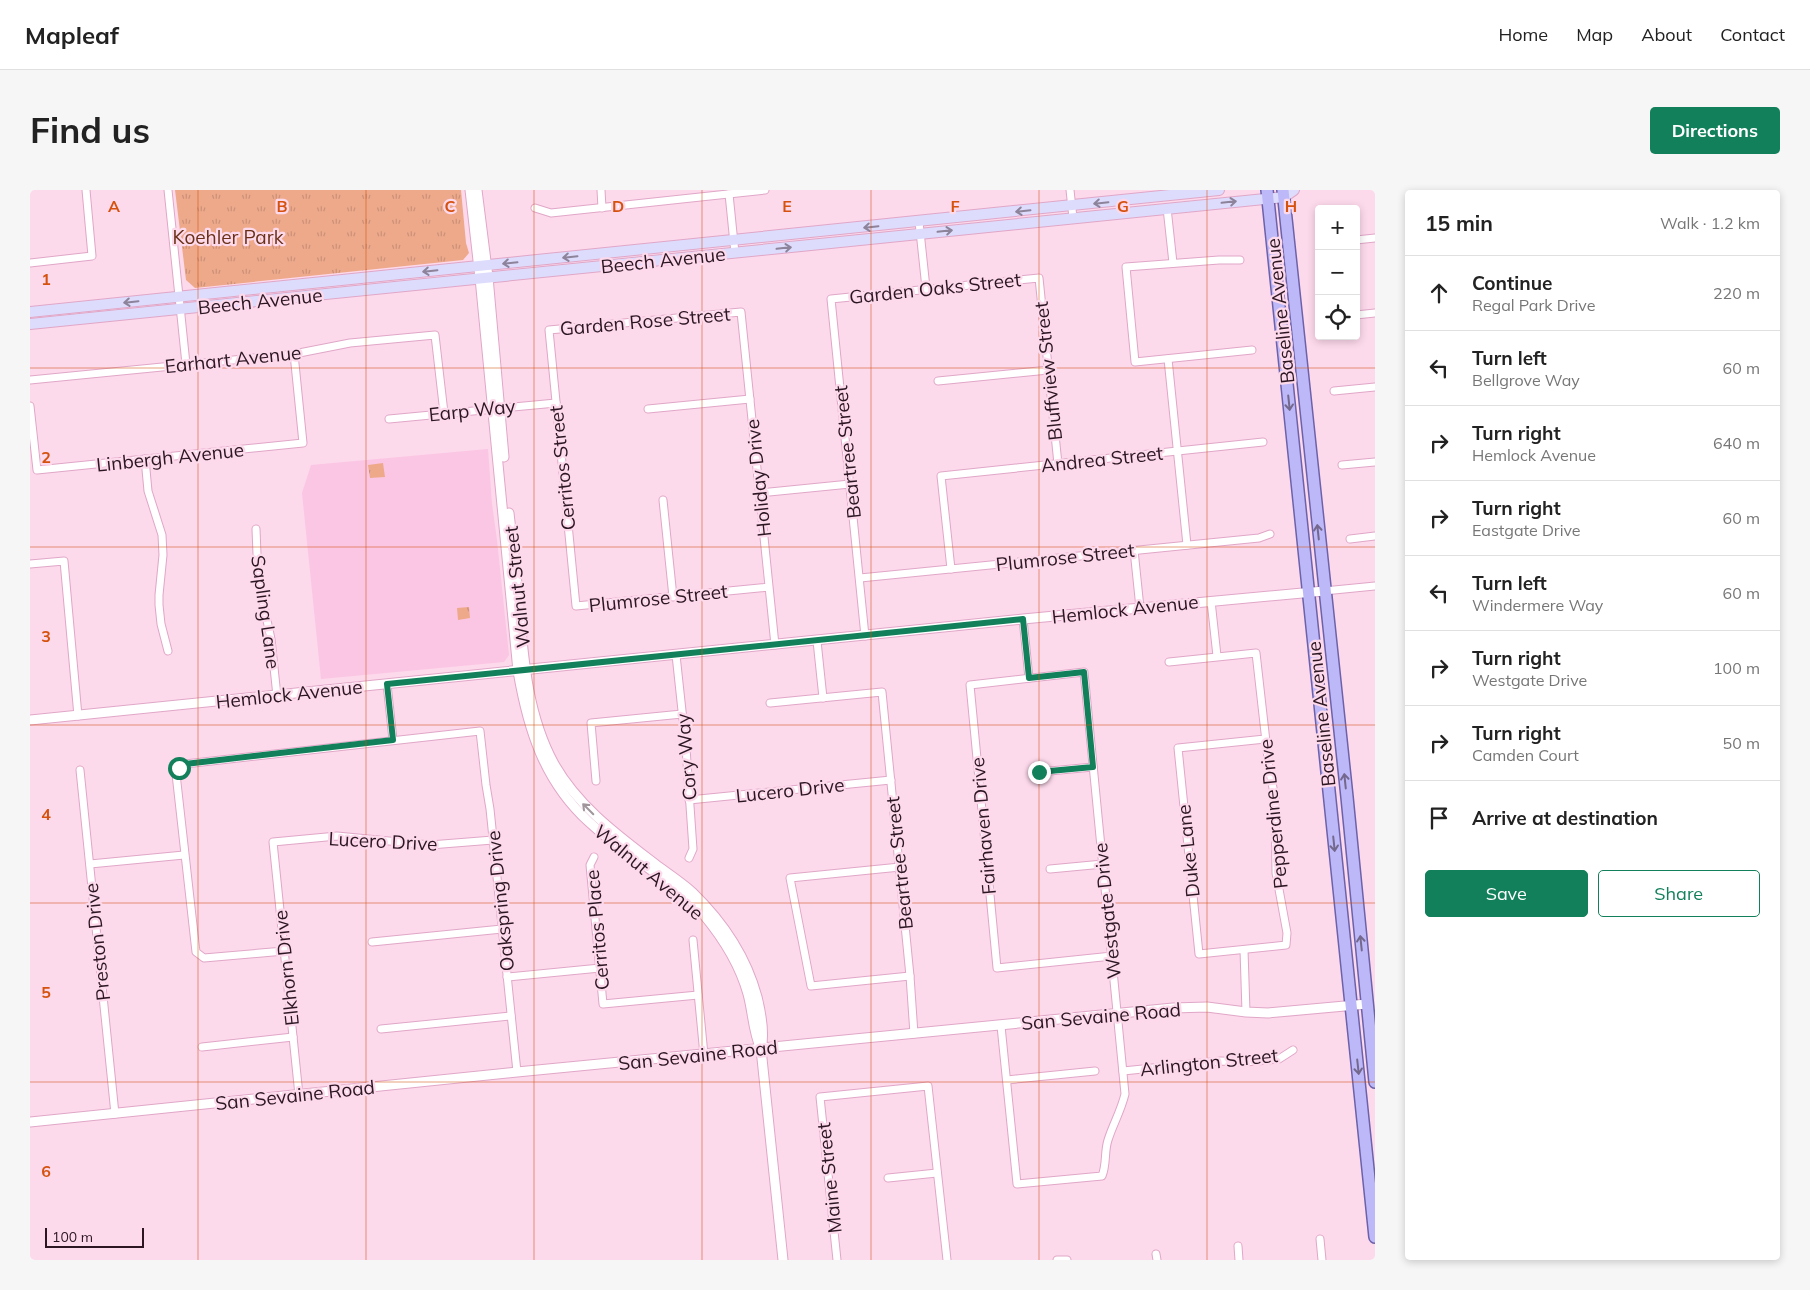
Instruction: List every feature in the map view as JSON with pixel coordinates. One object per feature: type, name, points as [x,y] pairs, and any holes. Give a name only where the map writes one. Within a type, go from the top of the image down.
[{"type":"main road","name":"Beech Avenue","points":[[30,312],[1219,190]]},
{"type":"main road","points":[[1283,193],[1294,190]]},
{"type":"main road","name":"Beech Avenue","points":[[30,324],[921,234],[1167,208],[1283,193]]},
{"type":"main road","name":"Baseline Avenue","points":[[1283,193],[1324,591],[1371,1004],[1375,1082]]},
{"type":"main road","name":"Baseline Avenue","points":[[1268,194],[1375,1237]]},
{"type":"street","points":[[30,263],[92,256],[86,190]]},
{"type":"street","points":[[168,190],[186,364]]},
{"type":"street","name":"Walnut Street","points":[[470,190],[483,266]]},
{"type":"street","name":"Walnut Street","points":[[477,190],[522,671]]},
{"type":"street","points":[[601,190],[602,208]]},
{"type":"street","points":[[535,208],[551,213],[765,190]]},
{"type":"street","points":[[1070,190],[1073,218]]},
{"type":"street","points":[[676,191],[677,200]]},
{"type":"street","points":[[729,194],[735,253]]},
{"type":"street","points":[[1167,208],[1173,263]]},
{"type":"street","points":[[920,222],[926,288]]},
{"type":"street","points":[[1360,240],[1375,238]]},
{"type":"street","points":[[1240,260],[1126,267],[1134,362],[1252,350]]},
{"type":"street","name":"Garden Oaks Street","points":[[831,299],[1039,278]]},
{"type":"street","name":"Bluffview Street","points":[[1039,278],[1058,464]]},
{"type":"street","name":"Beartree Street","points":[[831,299],[865,636]]},
{"type":"street","name":"Garden Rose Street","points":[[549,330],[741,312]]},
{"type":"street","name":"Holiday Drive","points":[[741,312],[775,645]]},
{"type":"street","points":[[1360,315],[1375,313]]},
{"type":"street","name":"Cerritos Street","points":[[549,330],[576,606]]},
{"type":"street","name":"Earhart Avenue","points":[[30,380],[294,354],[350,343],[435,335],[444,413]]},
{"type":"street","name":"Linbergh Avenue","points":[[30,406],[37,470],[303,443],[294,354]]},
{"type":"street","points":[[1168,359],[1187,545]]},
{"type":"street","points":[[938,381],[1048,370]]},
{"type":"street","points":[[1334,391],[1375,387]]},
{"type":"street","points":[[648,409],[750,399]]},
{"type":"street","name":"Earp Way","points":[[389,419],[556,402]]},
{"type":"street","name":"Andrea Street","points":[[951,569],[941,476],[1263,442]]},
{"type":"street","points":[[145,459],[148,491],[162,535],[163,555],[158,595],[168,651]]},
{"type":"street","points":[[1342,465],[1375,462]]},
{"type":"street","points":[[759,493],[850,484]]},
{"type":"street","points":[[663,500],[673,597]]},
{"type":"street","name":"Sapling Lane","points":[[256,529],[258,580],[271,639],[277,696]]},
{"type":"street","name":"Plumrose Street","points":[[860,578],[1259,538],[1270,534]]},
{"type":"street","points":[[1350,539],[1375,536]]},
{"type":"street","points":[[1134,550],[1140,608]]},
{"type":"street","points":[[30,564],[64,561],[78,716]]},
{"type":"street","points":[[1324,591],[1375,586]]},
{"type":"street","name":"Plumrose Street","points":[[576,606],[769,587]]},
{"type":"street","name":"Hemlock Avenue","points":[[30,720],[1023,619],[1324,591]]},
{"type":"street","points":[[1169,662],[1217,656],[1211,601]]},
{"type":"street","points":[[1023,619],[1029,678]]},
{"type":"street","points":[[770,703],[823,698],[818,641]]},
{"type":"street","name":"Pepperdine Drive","points":[[1217,656],[1256,652],[1265,738],[1275,798],[1276,873],[1287,933],[1286,945],[1244,950]]},
{"type":"street","name":"Cory Way","points":[[676,655],[693,849],[689,858]]},
{"type":"street","name":"Walnut Avenue","points":[[522,671],[523,702],[533,738],[549,771],[575,808],[588,822],[685,897],[711,924],[730,952],[740,972],[748,993],[757,1040],[761,1049],[783,1260]]},
{"type":"street","name":"Westgate Drive","points":[[1007,1080],[1017,1184],[1102,1176],[1106,1167],[1107,1141],[1122,1107],[1125,1094],[1084,672],[1029,678]]},
{"type":"street","name":"Fairhaven Drive","points":[[1029,678],[970,684],[996,968],[1112,956]]},
{"type":"street","points":[[284,950],[204,958],[198,956],[194,949],[176,774],[179,768],[185,764],[393,740],[387,684]]},
{"type":"street","name":"Beartree Street","points":[[823,698],[882,692],[900,868],[914,1034]]},
{"type":"street","points":[[596,781],[591,723],[682,714]]},
{"type":"street","name":"Oakspring Drive","points":[[393,740],[480,731],[517,1072]]},
{"type":"street","name":"Duke Lane","points":[[1244,950],[1199,954],[1178,748],[1265,738]]},
{"type":"street","points":[[1039,772],[1093,767]]},
{"type":"street","name":"Preston Drive","points":[[80,770],[115,1114]]},
{"type":"street","name":"Lucero Drive","points":[[689,800],[891,780]]},
{"type":"street","name":"Lucero Drive","points":[[272,842],[337,836],[430,845],[493,840]]},
{"type":"street","name":"Elkhorn Drive","points":[[272,842],[299,1095]]},
{"type":"street","points":[[90,864],[184,855]]},
{"type":"street","name":"Cerritos Place","points":[[594,857],[590,865],[603,1004],[698,995]]},
{"type":"street","points":[[1050,869],[1103,864]]},
{"type":"street","points":[[900,868],[790,878],[811,986],[910,976]]},
{"type":"street","points":[[372,942],[502,929]]},
{"type":"street","points":[[693,940],[704,1055]]},
{"type":"street","points":[[1244,950],[1246,1012]]},
{"type":"street","points":[[507,977],[600,968]]},
{"type":"street","name":"San Sevaine Road","points":[[30,1122],[1173,1008],[1207,1007],[1246,1012],[1293,1012],[1371,1004]]},
{"type":"street","points":[[382,1029],[512,1016]]},
{"type":"street","points":[[1001,1026],[1007,1080],[1095,1072]]},
{"type":"street","points":[[202,1047],[293,1038]]},
{"type":"street","name":"Arlington Street","points":[[1123,1071],[1221,1061],[1245,1062],[1278,1059],[1293,1050]]},
{"type":"street","name":"Maine Street","points":[[837,1260],[820,1097],[928,1086],[937,1173]]},
{"type":"street","points":[[888,1178],[937,1173],[947,1260]]},
{"type":"street","points":[[1320,1238],[1322,1260]]},
{"type":"street","points":[[1238,1246],[1239,1260]]},
{"type":"street","points":[[1057,1260],[1067,1260]]},
{"type":"shaded area","points":[[488,449],[492,504],[509,655],[504,662],[321,679],[302,493],[311,465]]},
{"type":"green space","name":"Koehler Park","points":[[175,190],[461,190],[466,243],[469,253],[463,260],[195,288],[186,280]]},
{"type":"green space","points":[[383,463],[385,477],[370,478],[368,465]]},
{"type":"green space","points":[[469,607],[470,618],[458,620],[457,608]]},
{"type":"route","points":[[179,768],[185,764],[393,740],[387,684],[1023,619],[1029,678],[1084,672],[1093,767],[1039,772]]}]
